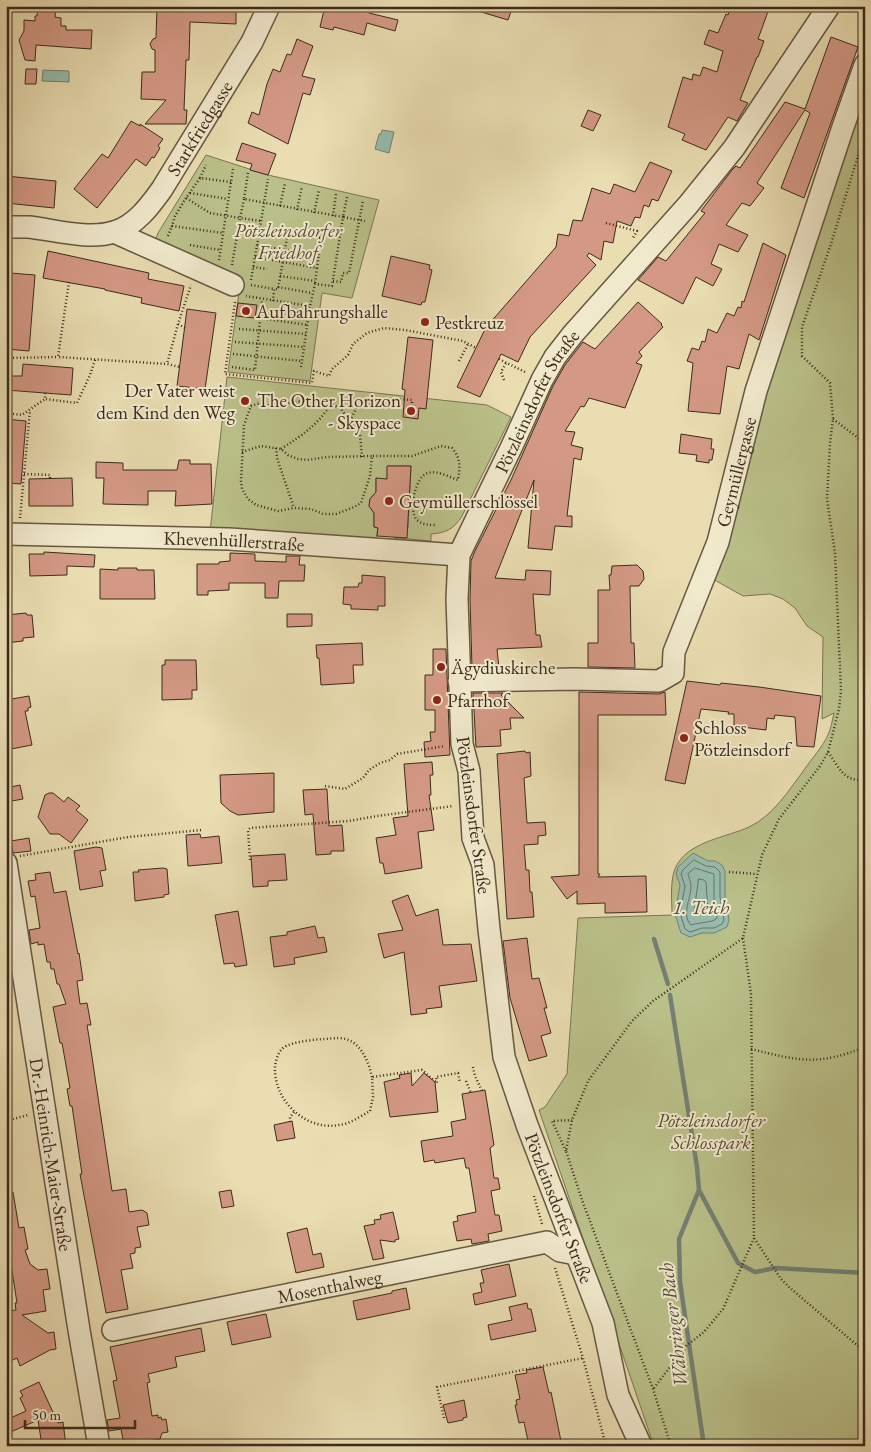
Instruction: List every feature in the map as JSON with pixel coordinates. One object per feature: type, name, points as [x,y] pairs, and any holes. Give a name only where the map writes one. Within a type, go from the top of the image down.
[{"type":"street","name":"Pötzleinsdorfer Straße","points":[[641,1446],[618,1395],[602,1323],[524,1117],[502,1044],[484,877],[474,838],[468,771],[462,744],[457,598],[459,555],[542,380],[555,357],[573,334],[688,205],[734,148],[829,6]]},
{"type":"street","name":"Starkfriedgasse","points":[[6,227],[28,227],[84,234],[114,232],[132,222],[148,208],[162,189],[252,42],[268,7]]},
{"type":"street","name":"Geymüllergasse","points":[[459,681],[574,679],[659,681],[673,673],[674,652],[718,542],[756,391],[842,127],[865,65]]},
{"type":"street","name":"Starkfriedgasse","points":[[114,232],[197,270],[240,286]]},
{"type":"street","name":"Khevenhüllerstraße","points":[[13,529],[229,539],[459,555]]},
{"type":"street","name":"Dr.-Heinrich-Maier-Straße","points":[[8,860],[79,1330],[99,1446]]},
{"type":"street","points":[[557,1203],[552,1212],[547,1242],[560,1251],[576,1254]]},
{"type":"street","name":"Mosenthalweg","points":[[113,1330],[547,1242]]},
{"type":"path","points":[[653,1389],[686,1346],[704,1332],[723,1309],[754,1238],[751,994],[743,938],[756,874],[762,855],[778,819],[820,766],[828,752],[839,709],[841,691],[835,553],[827,499],[833,419],[830,383],[802,356],[802,327],[831,244],[865,133]]},
{"type":"path","points":[[166,240],[175,216],[200,178],[206,165]]},
{"type":"path","points":[[218,264],[233,169]]},
{"type":"path","points":[[248,173],[240,218],[240,286],[225,374],[312,383],[314,371],[329,376],[332,369],[348,355],[353,344],[367,333],[384,328],[462,340],[476,348]]},
{"type":"path","points":[[200,178],[231,182]]},
{"type":"path","points":[[240,286],[253,267],[268,179]]},
{"type":"path","points":[[280,206],[285,183]]},
{"type":"path","points":[[297,210],[302,186]]},
{"type":"path","points":[[314,213],[319,190]]},
{"type":"path","points":[[190,193],[228,199]]},
{"type":"path","points":[[333,216],[336,194]]},
{"type":"path","points":[[280,276],[332,286],[347,197]]},
{"type":"path","points":[[186,198],[210,212],[261,221]]},
{"type":"path","points":[[244,200],[365,221]]},
{"type":"path","points":[[333,281],[341,282],[343,273],[349,273],[363,201]]},
{"type":"path","points":[[606,223],[637,231]]},
{"type":"path","points":[[172,226],[223,233]]},
{"type":"path","points":[[260,228],[301,234],[301,232],[313,233],[312,237],[321,238],[301,367]]},
{"type":"path","points":[[278,287],[288,232]]},
{"type":"path","points":[[181,244],[220,250]]},
{"type":"path","points":[[257,246],[319,256]]},
{"type":"path","points":[[255,258],[317,268]]},
{"type":"path","points":[[253,267],[267,269]]},
{"type":"path","points":[[167,364],[178,324],[197,270]]},
{"type":"path","points":[[58,357],[69,282]]},
{"type":"path","points":[[240,286],[274,289],[278,289],[278,287],[312,293]]},
{"type":"path","points":[[240,286],[262,300],[310,306]]},
{"type":"path","points":[[273,301],[274,289]]},
{"type":"path","points":[[232,367],[255,370],[262,300]]},
{"type":"path","points":[[260,318],[308,325]]},
{"type":"path","points":[[178,324],[185,328]]},
{"type":"path","points":[[239,329],[306,334]]},
{"type":"path","points":[[236,342],[304,347]]},
{"type":"path","points":[[459,361],[468,344]]},
{"type":"path","points":[[233,354],[302,361]]},
{"type":"path","points":[[6,358],[58,357],[167,364],[180,367]]},
{"type":"path","points":[[499,359],[542,380]]},
{"type":"path","points":[[6,413],[22,415],[45,400],[77,403],[95,360]]},
{"type":"path","points":[[504,380],[501,372],[506,363]]},
{"type":"path","points":[[45,393],[45,400]]},
{"type":"path","points":[[362,457],[360,434],[341,409],[332,404],[314,399],[270,406],[260,403],[251,406],[244,425],[242,489],[248,499],[256,505],[268,509],[278,511],[294,508],[311,509],[322,514],[336,514],[354,508],[361,503],[370,476],[372,456]]},
{"type":"path","points":[[350,421],[357,406],[377,401],[399,399],[412,400],[412,403]]},
{"type":"path","points":[[281,449],[307,432],[322,419],[332,404]]},
{"type":"path","points":[[13,529],[24,474],[30,410]]},
{"type":"path","points":[[833,419],[864,441]]},
{"type":"path","points":[[242,452],[261,446],[281,449],[288,455],[307,460],[334,457],[412,456],[441,446],[452,448],[459,456],[458,480],[437,472],[428,473],[420,477],[416,485],[414,514],[417,520],[426,525],[436,525]]},
{"type":"path","points":[[276,448],[277,458],[294,508]]},
{"type":"path","points":[[24,474],[50,475],[50,478]]},
{"type":"path","points":[[409,503],[414,504]]},
{"type":"path","points":[[325,786],[345,789],[363,778],[375,766],[390,760],[397,754],[450,746]]},
{"type":"path","points":[[828,752],[839,770],[852,779],[865,780]]},
{"type":"path","points":[[250,860],[248,830],[250,828],[349,821],[459,806]]},
{"type":"path","points":[[8,860],[128,837],[202,830]]},
{"type":"path","points":[[729,872],[756,874]]},
{"type":"path","points":[[566,1151],[572,1120],[588,1081],[632,1021],[653,1001],[743,938]]},
{"type":"path","points":[[342,1038],[356,1043],[362,1050],[370,1067],[372,1077],[373,1097],[370,1111],[341,1125],[324,1125],[309,1121],[294,1112],[285,1102],[279,1090],[275,1063],[280,1050],[292,1043],[342,1038]]},
{"type":"path","points":[[751,1049],[808,1061],[837,1057],[865,1047]]},
{"type":"path","points":[[473,1067],[482,1091]]},
{"type":"path","points":[[372,1077],[422,1070],[437,1083],[436,1077],[458,1073],[460,1083]]},
{"type":"path","points":[[466,1081],[471,1093]]},
{"type":"path","points":[[290,1122],[290,1117],[294,1112]]},
{"type":"path","points":[[6,1121],[32,1114]]},
{"type":"path","points":[[572,1120],[552,1121],[566,1151],[582,1200],[653,1389],[671,1446]]},
{"type":"path","points":[[754,1238],[785,1283],[865,1352]]},
{"type":"path","points":[[444,1418],[437,1387],[582,1358]]},
{"type":"green space","name":"Pötzleinsdorfer Schlosspark","points":[[865,87],[865,1446],[654,1446],[539,1110],[545,1107],[567,1074],[578,918],[672,915],[673,874],[678,863],[692,849],[749,827],[766,816],[792,786],[823,744],[830,730],[834,713],[822,719],[823,637],[807,626],[795,608],[783,599],[770,594],[743,596],[711,578],[786,322]]},
{"type":"green space","name":"Pötzleinsdorfer Friedhof","points":[[206,155],[268,175],[379,200],[352,298],[322,293],[310,381],[228,372],[241,278],[158,243],[156,238],[158,233]]},
{"type":"green space","points":[[227,377],[487,405],[511,417],[462,516],[449,529],[441,533],[431,534],[431,541],[395,539],[395,537],[406,537],[407,535],[405,529],[408,528],[411,466],[388,466],[387,479],[376,479],[376,492],[370,499],[369,506],[374,513],[374,527],[378,528],[376,539],[210,532]]},
{"type":"water","points":[[43,70],[69,71],[69,82],[42,81]]},
{"type":"water","points":[[382,130],[394,132],[389,153],[375,149]]},
{"type":"water","name":"1. Teich","points":[[693,853],[708,861],[715,861],[722,865],[725,871],[725,897],[729,920],[727,927],[714,933],[702,933],[690,937],[681,933],[675,914],[680,885],[676,874],[678,867]]},
{"type":"building","points":[[38,6],[56,7],[55,17],[61,18],[61,26],[66,26],[66,30],[92,30],[91,49],[36,45],[35,61],[25,60],[19,40],[24,31],[24,20],[35,21]]},
{"type":"building","points":[[157,6],[236,6],[236,24],[190,22],[189,60],[186,60],[184,110],[187,110],[186,124],[145,124],[166,100],[141,99],[142,72],[155,72],[155,50],[152,49],[150,44],[156,38]]},
{"type":"building","points":[[325,6],[371,6],[369,13],[398,20],[395,31],[367,23],[364,35],[334,27],[333,30],[320,27]]},
{"type":"building","points":[[471,6],[513,6],[508,20],[471,9]]},
{"type":"building","points":[[731,6],[770,6],[758,39],[764,41],[740,100],[748,103],[737,121],[728,117],[706,150],[682,140],[685,134],[668,127],[683,77],[692,80],[693,74],[700,76],[703,67],[717,72],[723,51],[704,44],[709,30],[718,33]]},
{"type":"building","points":[[831,37],[858,47],[804,198],[781,188],[810,113],[805,110],[757,183],[764,188],[750,206],[742,203],[726,225],[748,235],[738,252],[719,244],[711,264],[722,269],[713,286],[696,277],[683,304],[638,280],[658,257],[666,261],[705,213],[701,211],[732,170],[736,166],[740,168],[785,102],[805,109]]},
{"type":"building","points":[[297,39],[313,46],[302,76],[315,79],[310,95],[303,93],[288,144],[248,123],[252,112],[259,115],[273,69],[280,72],[287,54],[291,55]]},
{"type":"building","points":[[26,69],[37,69],[36,84],[25,84]]},
{"type":"building","points":[[588,110],[601,115],[593,131],[581,126]]},
{"type":"building","points":[[131,121],[140,126],[140,124],[163,139],[158,146],[160,148],[146,166],[136,159],[97,208],[74,189],[102,154],[108,158]]},
{"type":"building","points":[[242,143],[276,154],[268,175],[250,170],[252,164],[236,160]]},
{"type":"building","points":[[650,162],[672,171],[658,201],[652,199],[649,207],[644,205],[640,218],[635,217],[631,226],[617,221],[613,243],[604,241],[601,260],[589,253],[587,256],[596,265],[530,337],[518,362],[501,354],[480,397],[457,387],[488,323],[556,247],[558,234],[569,236],[573,220],[582,221],[592,188],[610,194],[614,184],[635,192]]},
{"type":"building","points":[[6,176],[56,181],[54,208],[6,203]]},
{"type":"building","points":[[763,243],[786,255],[759,340],[749,334],[739,369],[727,366],[720,414],[688,411],[693,363],[687,361],[692,348],[699,350],[702,341],[705,342],[708,329],[717,333],[727,313],[734,316],[738,307],[741,308]]},
{"type":"building","points":[[48,251],[149,273],[148,279],[184,286],[179,311],[141,303],[142,298],[105,289],[43,278]]},
{"type":"building","points":[[391,256],[430,265],[429,269],[432,270],[425,302],[422,302],[421,305],[382,296]]},
{"type":"building","points":[[10,273],[35,275],[29,351],[6,349],[6,315]]},
{"type":"building","points":[[638,302],[663,327],[639,352],[642,356],[636,363],[642,365],[625,408],[589,398],[584,407],[581,406],[565,431],[575,432],[571,445],[583,448],[581,460],[574,458],[567,516],[572,516],[572,527],[555,526],[552,550],[528,548],[534,480],[495,578],[525,580],[526,570],[551,571],[550,595],[533,594],[536,635],[540,635],[542,647],[497,649],[499,668],[472,668],[470,599],[471,561],[475,551],[511,480],[553,386],[565,365],[583,342],[595,349]]},
{"type":"building","name":"Aufbahrungshalle","points":[[238,303],[257,305],[255,318],[236,316]]},
{"type":"building","points":[[187,309],[216,313],[205,389],[177,386]]},
{"type":"building","points":[[408,337],[433,340],[426,409],[419,408],[418,419],[403,417],[405,390],[402,389]]},
{"type":"building","points":[[23,364],[73,368],[71,395],[6,390],[6,376],[22,376]]},
{"type":"building","points":[[6,419],[26,421],[21,484],[6,483]]},
{"type":"building","points":[[681,434],[712,439],[711,449],[714,449],[712,460],[709,460],[709,463],[696,461],[697,455],[679,453]]},
{"type":"building","points":[[179,460],[190,460],[190,464],[211,464],[212,504],[175,506],[176,491],[148,491],[148,505],[103,504],[104,478],[96,478],[96,462],[123,463],[123,470],[177,470]]},
{"type":"building","name":"Geymüllerschlössel","points":[[387,466],[411,466],[407,538],[377,536],[378,528],[374,527],[374,513],[369,506],[370,499],[376,492],[376,478],[387,479]]},
{"type":"building","points":[[72,478],[73,506],[29,506],[29,479]]},
{"type":"building","points":[[44,552],[95,555],[94,567],[67,566],[67,575],[30,576],[29,554],[44,554]]},
{"type":"building","points":[[230,553],[255,554],[255,561],[286,562],[286,556],[300,556],[299,565],[305,565],[304,581],[279,581],[278,598],[265,598],[265,583],[229,583],[229,590],[208,591],[208,595],[197,595],[197,564],[219,564],[219,562],[230,561]]},
{"type":"building","points":[[637,565],[643,571],[644,579],[639,586],[630,586],[631,643],[634,643],[635,668],[588,667],[588,643],[598,643],[598,590],[610,590],[609,575],[611,575],[612,566]]},
{"type":"building","points":[[118,568],[154,570],[155,599],[100,599],[100,569],[118,570]]},
{"type":"building","points":[[362,575],[385,577],[385,606],[378,606],[378,610],[351,609],[351,605],[343,604],[344,587],[358,587],[359,583],[362,583]]},
{"type":"building","points":[[26,613],[27,615],[32,615],[34,637],[23,638],[23,641],[6,643],[6,615]]},
{"type":"building","points":[[287,614],[312,614],[312,626],[287,627]]},
{"type":"building","points":[[362,643],[363,665],[353,665],[354,683],[321,685],[316,645]]},
{"type":"building","points":[[433,649],[446,649],[450,755],[425,757],[424,742],[431,741],[430,732],[435,732],[435,710],[425,710],[425,675],[433,675]]},
{"type":"building","points":[[165,660],[196,660],[197,690],[192,690],[192,699],[162,700],[162,665],[165,665]]},
{"type":"building","name":"Schloss Pötzleinsdorf","points":[[687,681],[759,687],[821,696],[814,747],[797,746],[795,717],[775,715],[774,719],[767,718],[766,730],[734,726],[734,714],[701,709],[685,784],[665,780]]},
{"type":"building","points":[[579,692],[659,694],[665,692],[666,715],[598,715],[598,874],[600,874],[598,877],[646,876],[647,912],[605,913],[605,903],[577,904],[577,891],[567,899],[551,877],[579,875]]},
{"type":"building","points":[[473,693],[503,693],[501,695],[524,718],[510,718],[511,729],[500,730],[501,746],[476,747]]},
{"type":"building","points":[[29,696],[31,707],[28,708],[28,711],[25,711],[32,745],[6,750],[6,738],[11,737],[6,700]]},
{"type":"building","points":[[525,751],[526,753],[530,752],[531,776],[524,778],[527,823],[545,822],[546,835],[538,836],[538,844],[524,845],[526,870],[529,870],[534,917],[507,919],[497,754]]},
{"type":"building","points":[[432,762],[433,775],[430,775],[431,795],[429,795],[434,830],[418,832],[422,868],[385,874],[383,863],[380,863],[376,838],[396,835],[393,818],[408,816],[404,764]]},
{"type":"building","points":[[274,773],[274,812],[238,815],[221,803],[220,775]]},
{"type":"building","points":[[20,785],[23,799],[6,802],[6,788]]},
{"type":"building","points":[[327,789],[329,826],[342,825],[344,851],[331,851],[331,854],[316,855],[313,814],[305,815],[303,790]]},
{"type":"building","points":[[53,793],[64,802],[68,797],[80,806],[76,810],[88,820],[71,843],[59,834],[50,834],[38,817],[45,795]]},
{"type":"building","points":[[200,834],[201,838],[219,836],[222,863],[188,866],[186,835]]},
{"type":"building","points":[[29,838],[31,851],[13,853],[11,841]]},
{"type":"building","points":[[96,847],[102,848],[106,870],[100,871],[103,886],[80,890],[74,851]]},
{"type":"building","points":[[285,854],[287,880],[268,881],[268,886],[253,887],[251,856]]},
{"type":"building","points":[[167,869],[169,894],[164,895],[164,897],[135,901],[133,872]]},
{"type":"building","points":[[50,872],[54,893],[66,891],[79,953],[83,980],[77,981],[80,1004],[87,1003],[91,1025],[87,1025],[112,1191],[126,1189],[129,1212],[142,1210],[147,1213],[149,1225],[137,1227],[141,1247],[135,1248],[135,1253],[130,1254],[133,1268],[121,1270],[128,1309],[106,1313],[80,1174],[82,1174],[72,1106],[70,1106],[67,1089],[70,1088],[53,1007],[66,1004],[59,984],[57,984],[54,969],[51,969],[50,962],[47,962],[44,944],[38,945],[38,942],[31,944],[29,930],[40,928],[35,896],[31,897],[28,881],[36,880],[35,874]]},
{"type":"building","points":[[408,895],[416,916],[438,909],[443,945],[471,944],[477,981],[439,986],[442,1007],[426,1009],[427,1013],[411,1015],[404,952],[384,958],[378,934],[403,930],[392,901]]},
{"type":"building","points":[[238,911],[247,965],[235,967],[234,963],[224,964],[215,915]]},
{"type":"building","points":[[315,926],[318,938],[324,937],[327,952],[294,958],[295,964],[274,967],[270,937],[287,935],[287,932]]},
{"type":"building","points":[[527,938],[532,979],[539,978],[547,1008],[544,1008],[551,1033],[541,1036],[547,1056],[529,1061],[510,998],[503,941]]},
{"type":"building","points":[[411,1073],[412,1086],[424,1073],[435,1082],[438,1112],[390,1117],[384,1082],[400,1078],[399,1075]]},
{"type":"building","points":[[485,1090],[494,1145],[490,1148],[494,1178],[498,1178],[500,1189],[491,1191],[495,1215],[499,1215],[502,1231],[488,1234],[489,1241],[472,1244],[471,1239],[457,1241],[453,1222],[458,1221],[457,1216],[476,1212],[469,1168],[466,1168],[464,1158],[435,1163],[434,1160],[424,1162],[421,1141],[453,1136],[451,1122],[466,1119],[462,1094]]},
{"type":"building","points":[[292,1121],[295,1138],[277,1141],[274,1125]]},
{"type":"building","points":[[231,1190],[234,1206],[222,1208],[219,1192]]},
{"type":"building","points":[[6,1192],[13,1192],[19,1228],[24,1227],[28,1249],[25,1250],[30,1264],[38,1270],[47,1269],[50,1289],[43,1290],[46,1311],[22,1315],[48,1333],[54,1332],[56,1349],[50,1350],[20,1366],[17,1358],[6,1363],[6,1311],[16,1310],[15,1303],[17,1303],[11,1264],[8,1256],[6,1256]]},
{"type":"building","points":[[393,1212],[399,1239],[395,1240],[395,1242],[380,1240],[384,1258],[373,1260],[364,1226],[375,1224],[374,1220],[381,1219],[380,1215]]},
{"type":"building","points":[[307,1228],[313,1255],[321,1253],[324,1267],[296,1273],[287,1233]]},
{"type":"building","points":[[509,1264],[516,1296],[475,1305],[473,1294],[482,1292],[480,1283],[484,1283],[481,1270]]},
{"type":"building","points":[[406,1288],[410,1309],[357,1320],[353,1301],[392,1293],[392,1291]]},
{"type":"building","points":[[527,1303],[528,1309],[531,1309],[536,1331],[491,1340],[488,1325],[512,1320],[509,1307]]},
{"type":"building","points":[[266,1314],[271,1337],[232,1345],[227,1322]]},
{"type":"building","points":[[201,1328],[205,1351],[175,1357],[177,1367],[148,1374],[150,1382],[147,1383],[152,1416],[158,1415],[158,1418],[161,1417],[162,1420],[166,1419],[168,1432],[162,1433],[160,1439],[126,1445],[121,1429],[109,1431],[107,1420],[120,1418],[113,1381],[117,1380],[110,1347]]},
{"type":"building","points":[[543,1367],[549,1393],[551,1392],[562,1446],[529,1446],[524,1422],[519,1423],[515,1405],[517,1405],[516,1400],[520,1399],[515,1375],[527,1373],[526,1370]]},
{"type":"building","points":[[39,1382],[58,1423],[63,1422],[66,1446],[42,1446],[38,1420],[6,1434],[6,1420],[26,1411],[20,1398],[23,1396],[20,1391]]},
{"type":"building","points":[[464,1400],[467,1417],[463,1418],[463,1420],[448,1423],[443,1405]]},
{"type":"waterway","name":"Währinger Bach","points":[[654,939],[668,984]]},
{"type":"waterway","name":"Währinger Bach","points":[[670,995],[699,1190],[679,1239],[680,1282],[704,1446]]},
{"type":"waterway","points":[[699,1190],[738,1263],[755,1272],[775,1268],[865,1273]]},
{"type":"place","name":"Aufbahrungshalle","points":[[246,311]]},
{"type":"place","name":"Pestkreuz","points":[[425,322]]},
{"type":"place","name":"Der Vater weist dem Kind den Weg","points":[[245,401]]},
{"type":"place","name":"The Other Horizon - Skyspace","points":[[411,411]]},
{"type":"place","name":"Geymüllerschlössel","points":[[389,501]]},
{"type":"place","name":"Ägydiuskirche","points":[[441,667]]},
{"type":"place","name":"Pfarrhof","points":[[437,700]]},
{"type":"place","name":"Schloss Pötzleinsdorf","points":[[684,738]]}]
